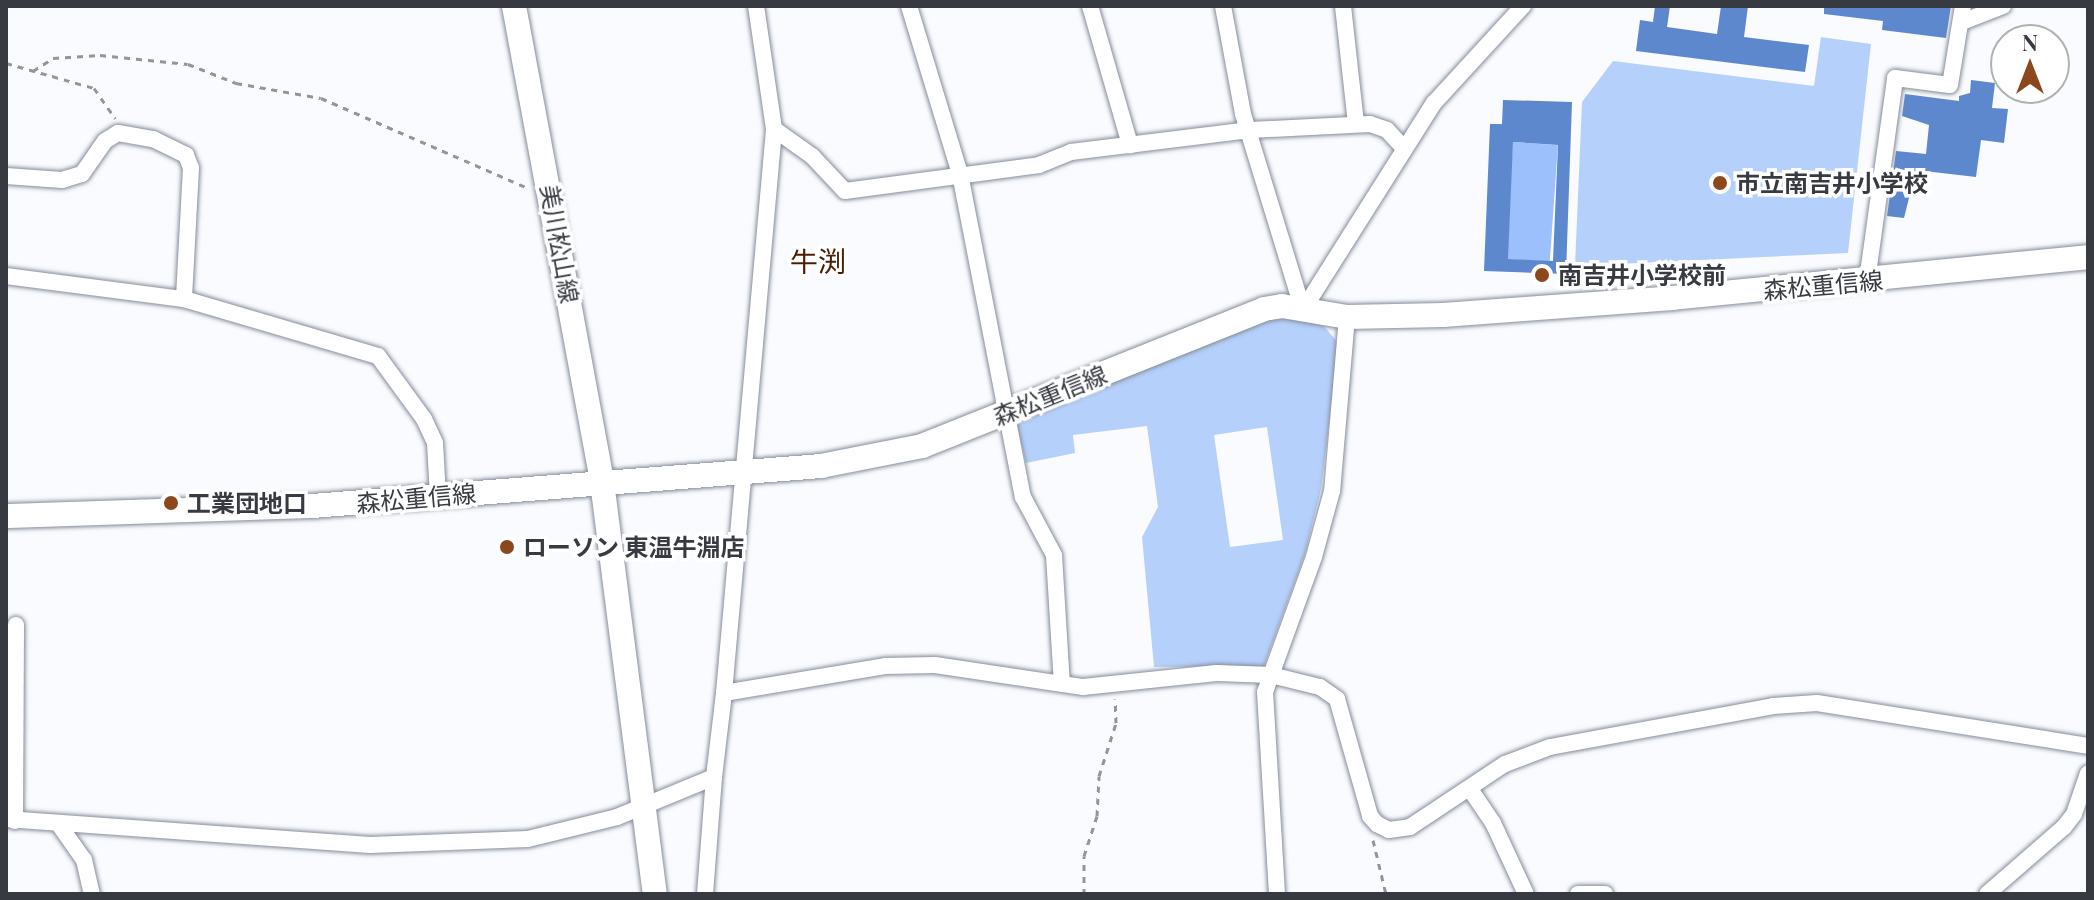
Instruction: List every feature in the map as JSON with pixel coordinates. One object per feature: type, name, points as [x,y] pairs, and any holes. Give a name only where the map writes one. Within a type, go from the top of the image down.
[{"type":"main road","name":"美川松山線","points":[[514,6],[552,196],[602,482],[655,894]]},
{"type":"main road","name":"森松重信線","points":[[6,516],[153,515],[438,496],[865,460],[922,446],[1264,309],[1303,310],[1347,317],[1443,315],[1867,281],[2088,257]]},
{"type":"street","points":[[705,894],[774,129],[756,6]]},
{"type":"street","points":[[909,6],[960,174],[1004,414],[1023,497],[1054,555],[1062,684]]},
{"type":"street","points":[[1090,6],[1130,145]]},
{"type":"street","points":[[1223,6],[1250,130],[1303,310]]},
{"type":"street","points":[[1343,6],[1356,123]]},
{"type":"street","points":[[1303,310],[1403,147],[1434,103],[1523,6]]},
{"type":"street","points":[[1867,281],[1895,78],[1950,85],[1962,14],[2003,6]]},
{"type":"street","points":[[774,129],[812,156],[845,191],[1039,165],[1071,152],[1250,130],[1356,123],[1387,130],[1403,147]]},
{"type":"street","points":[[6,176],[62,180],[82,174],[105,141],[122,133],[186,155],[191,168],[184,299]]},
{"type":"street","points":[[6,276],[184,299],[378,356],[424,419],[435,443],[438,496]]},
{"type":"street","points":[[1277,894],[1265,692],[1314,557],[1332,491],[1347,317]]},
{"type":"street","points":[[16,625],[11,820],[60,826],[447,846],[528,839],[644,805],[714,777]]},
{"type":"street","points":[[724,693],[885,666],[935,665],[1062,684],[1113,687],[1216,673],[1271,675],[1320,687],[1337,699],[1370,816],[1389,830],[1410,827],[1505,764],[1574,741],[1773,706],[1817,703],[2088,746]]},
{"type":"street","points":[[1987,894],[2064,827],[2074,814],[2088,773]]},
{"type":"street","points":[[1470,789],[1493,823],[1526,894]]},
{"type":"street","points":[[60,826],[84,860],[92,894]]},
{"type":"street","points":[[1578,894],[1605,894]]},
{"type":"path","points":[[33,71],[53,58],[100,55],[188,64],[236,83],[321,98],[472,167],[552,196]]},
{"type":"path","points":[[6,63],[94,88],[122,133]]},
{"type":"path","points":[[1084,894],[1084,856],[1097,816],[1099,776],[1116,723],[1113,687]]},
{"type":"path","points":[[1370,816],[1386,894]]},
{"type":"shaded area","name":"市立南吉井小学校","points":[[1821,37],[1871,44],[1848,253],[1575,266],[1582,102],[1613,61],[1814,86]]},
{"type":"shaded area","points":[[1513,142],[1558,145],[1550,262],[1505,259]]},
{"type":"shaded area","points":[[1284,317],[1324,326],[1339,344],[1321,489],[1305,554],[1264,666],[1154,667],[1142,537],[1158,507],[1147,426],[1073,435],[1075,453],[1026,463],[1016,422],[1262,320]],"holes":[[[1267,427],[1283,540],[1230,547],[1214,435]]]},
{"type":"building","points":[[1655,6],[1670,6],[1667,27],[1717,34],[1721,6],[1748,6],[1744,37],[1809,45],[1805,72],[1636,51],[1640,20],[1653,22]]},
{"type":"building","points":[[1824,6],[1951,6],[1946,38],[1882,30],[1883,21],[1824,14]]},
{"type":"building","points":[[1971,80],[1990,82],[1992,108],[2008,109],[2004,143],[1981,140],[1976,177],[1916,170],[1904,218],[1887,216],[1896,151],[1926,154],[1929,125],[1902,116],[1905,94],[1959,101],[1959,96],[1970,93]]},
{"type":"building","points":[[1503,100],[1572,102],[1566,274],[1484,271],[1490,124],[1502,124]],"holes":[[[1513,142],[1558,145],[1553,261],[1508,259]]]},
{"type":"place","name":"市立南吉井小学校","points":[[1720,183]]},
{"type":"place","name":"南吉井小学校前","points":[[1542,275]]},
{"type":"place","name":"工業団地口","points":[[171,503]]},
{"type":"place","name":"ローソン 東温牛淵店","points":[[507,547]]},
{"type":"district","name":"牛渕","points":[[818,261]]}]
